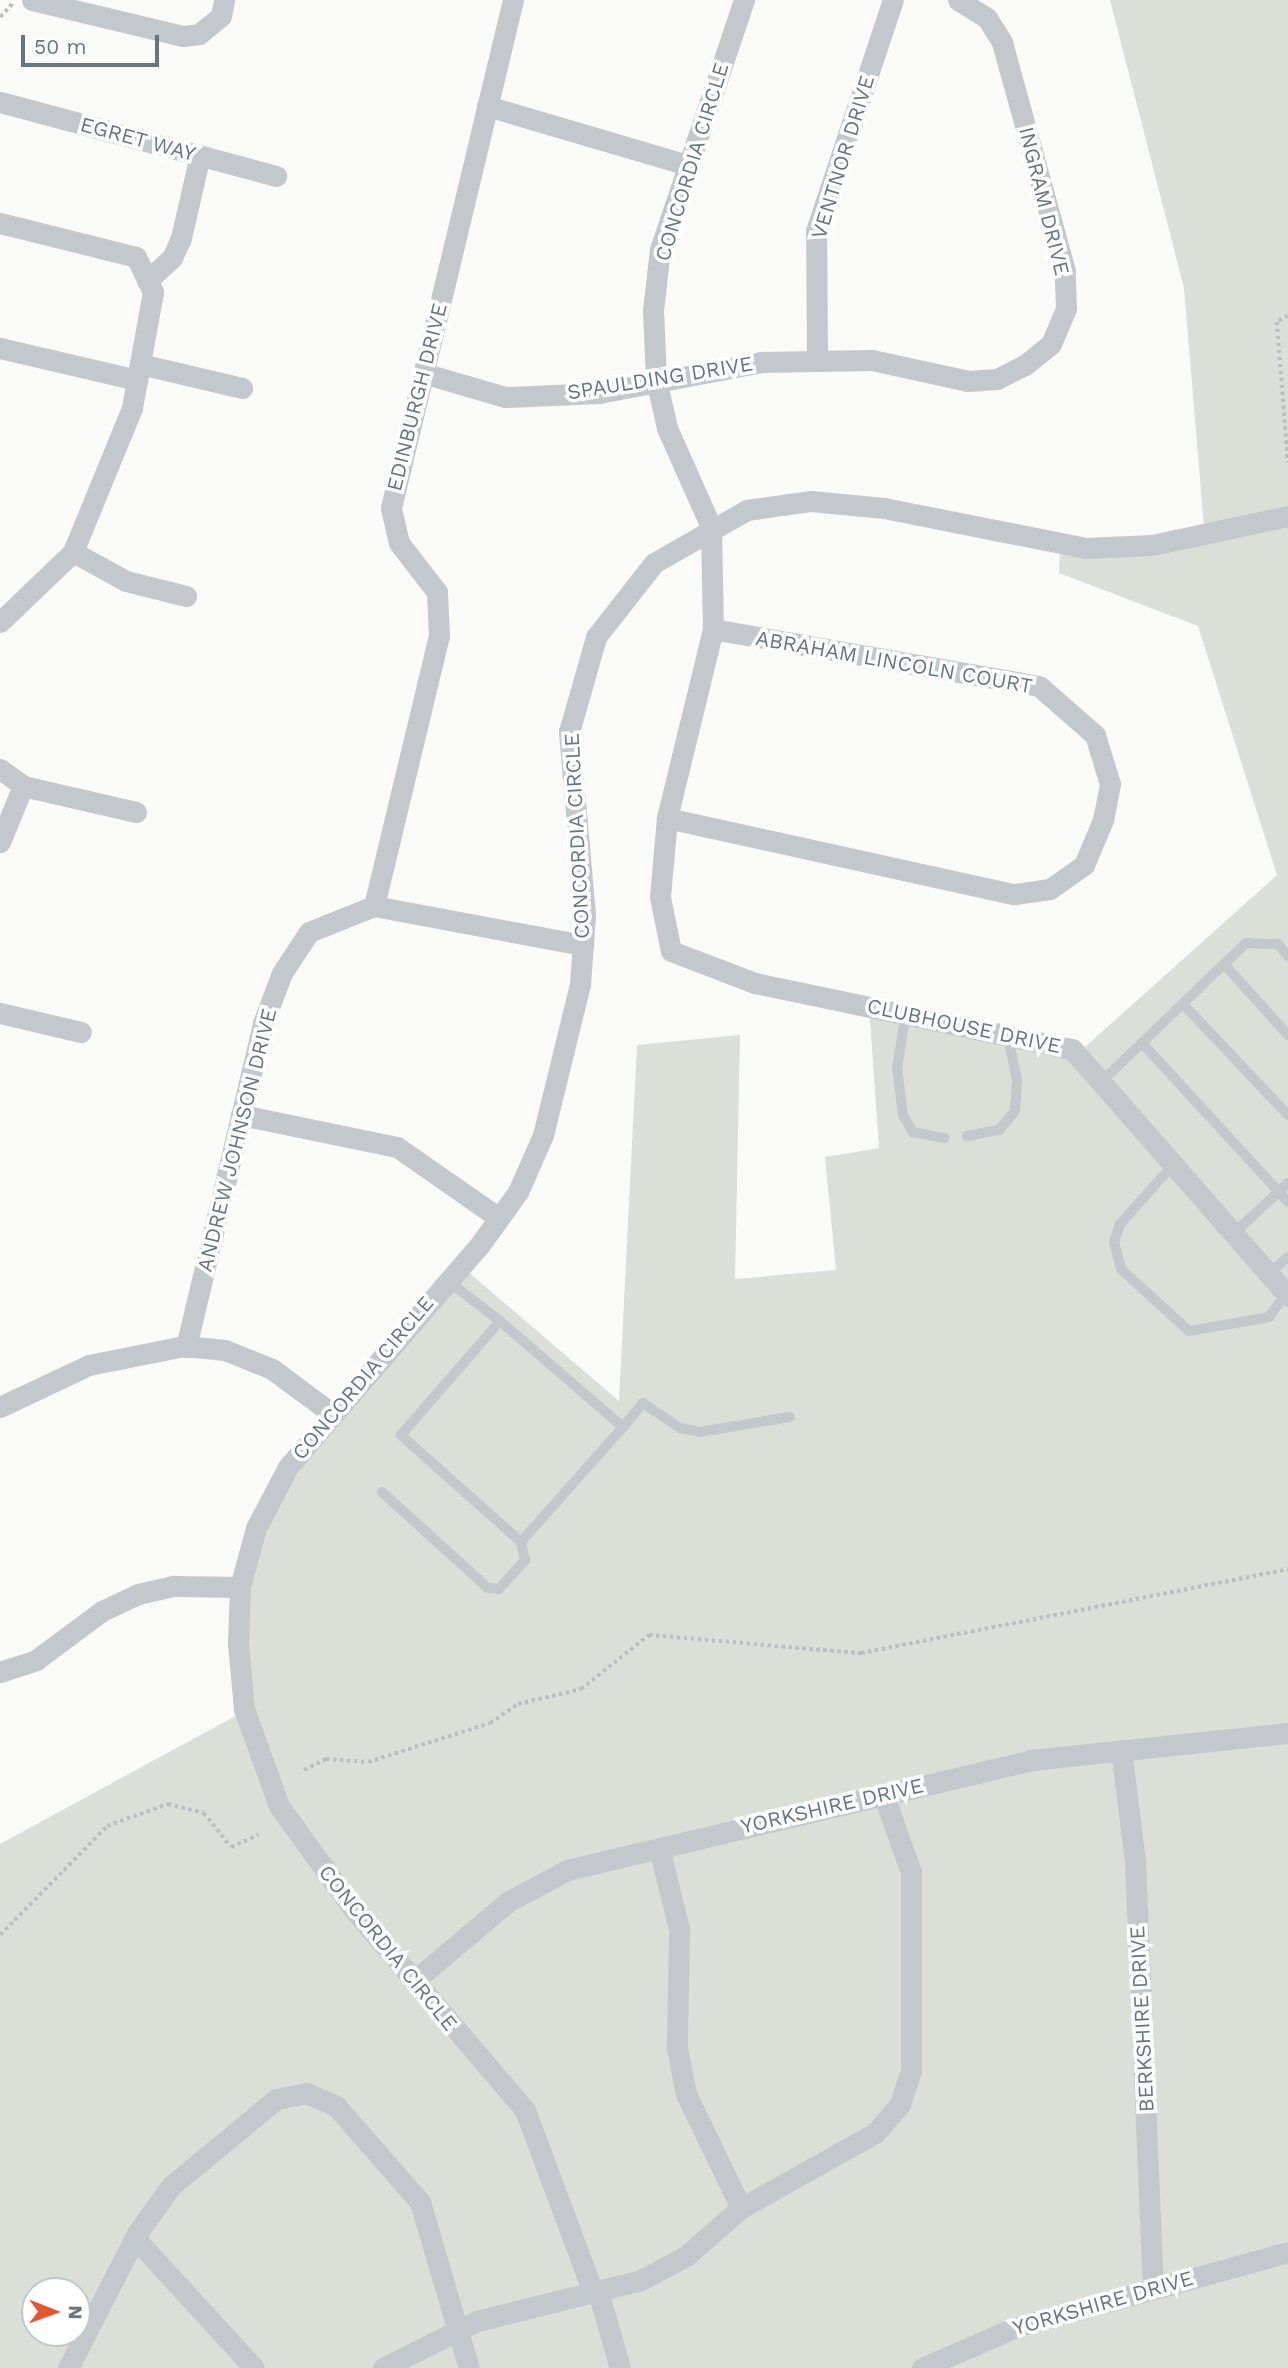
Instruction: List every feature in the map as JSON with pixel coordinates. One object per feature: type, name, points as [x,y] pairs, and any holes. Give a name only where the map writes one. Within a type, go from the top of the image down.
[{"type":"street","points":[[32,0],[183,36],[200,34],[221,16],[224,0]]},
{"type":"street","name":"EDINBURGH DRIVE","points":[[374,906],[439,636],[437,592],[399,543],[391,508],[513,0]]},
{"type":"street","name":"CONCORDIA CIRCLE","points":[[711,527],[667,428],[656,382],[653,310],[660,249],[744,0]]},
{"type":"street","name":"VENTNOR DRIVE","points":[[817,359],[816,231],[893,0]]},
{"type":"street","name":"INGRAM DRIVE","points":[[817,359],[872,360],[968,381],[998,379],[1051,344],[1066,309],[1065,271],[1002,42],[987,18],[958,0]]},
{"type":"street","name":"EGRET WAY","points":[[0,102],[276,176]]},
{"type":"street","points":[[488,106],[688,165]]},
{"type":"street","points":[[148,281],[172,258],[181,238],[200,156]]},
{"type":"street","points":[[0,223],[136,257],[153,292],[138,372],[116,454],[73,552],[0,622]]},
{"type":"street","points":[[0,348],[242,388]]},
{"type":"street","name":"SPAULDING DRIVE","points":[[423,373],[505,397],[599,393],[817,359]]},
{"type":"street","name":"CONCORDIA CIRCLE","points":[[620,2368],[595,2291],[525,2110],[414,1981],[297,1835],[267,1778],[244,1710],[240,1587],[256,1528],[288,1467],[330,1412],[447,1280],[518,1192],[542,1135],[580,984],[583,945],[569,732],[578,690],[596,637],[654,563],[711,527],[747,510],[810,501],[1086,548],[1152,545],[1288,516]]},
{"type":"street","points":[[667,818],[713,629],[711,527]]},
{"type":"street","points":[[73,552],[126,580],[186,596]]},
{"type":"street","name":"ABRAHAM LINCOLN COURT","points":[[667,818],[1014,894],[1050,889],[1084,865],[1103,820],[1110,784],[1095,735],[1039,686],[713,629]]},
{"type":"street","points":[[0,769],[23,786],[136,812]]},
{"type":"street","points":[[0,842],[23,786]]},
{"type":"street","name":"CLUBHOUSE DRIVE","points":[[667,818],[660,897],[671,951],[755,983],[1007,1033],[1072,1049],[1287,1295]]},
{"type":"street","points":[[374,906],[583,945]]},
{"type":"street","name":"ANDREW JOHNSON DRIVE","points":[[186,1347],[241,1115],[282,973],[309,932],[374,906]]},
{"type":"street","points":[[0,1013],[81,1031]]},
{"type":"street","points":[[241,1115],[397,1147],[499,1218]]},
{"type":"street","points":[[0,1408],[89,1365],[186,1347],[225,1350],[272,1369],[330,1412]]},
{"type":"street","points":[[0,1672],[36,1660],[102,1611],[138,1594],[174,1586],[240,1587]]},
{"type":"street","name":"YORKSHIRE DRIVE","points":[[414,1981],[509,1901],[567,1870],[1031,1760],[1288,1733]]},
{"type":"street","name":"BERKSHIRE DRIVE","points":[[1121,1750],[1135,1861],[1153,2288]]},
{"type":"street","points":[[383,2368],[459,2328],[641,2280],[686,2256],[741,2208],[875,2133],[900,2105],[911,2071],[911,1872],[883,1794]]},
{"type":"street","points":[[659,1848],[679,1929],[677,2048],[687,2094],[741,2208]]},
{"type":"street","points":[[68,2368],[135,2238],[171,2186],[276,2099],[306,2093],[336,2106],[420,2202],[469,2368]]},
{"type":"street","points":[[135,2238],[254,2368]]},
{"type":"street","name":"YORKSHIRE DRIVE","points":[[922,2368],[1016,2327],[1288,2252]]},
{"type":"lane","points":[[1100,1083],[1246,943],[1278,944],[1288,956]]},
{"type":"lane","points":[[1224,964],[1288,1035]]},
{"type":"lane","points":[[1183,1003],[1288,1115]]},
{"type":"lane","points":[[906,1012],[897,1068],[903,1115],[914,1132],[944,1138]]},
{"type":"lane","points":[[967,1136],[999,1130],[1015,1111],[1017,1080],[1007,1033]]},
{"type":"lane","points":[[1142,1043],[1288,1202]]},
{"type":"lane","points":[[1172,1165],[1119,1224],[1114,1242],[1121,1269],[1189,1331],[1269,1317],[1287,1295]]},
{"type":"lane","points":[[1233,1234],[1288,1183]]},
{"type":"lane","points":[[1269,1274],[1288,1257]]},
{"type":"lane","points":[[447,1280],[500,1321],[623,1427]]},
{"type":"lane","points":[[382,1492],[488,1588],[499,1589],[525,1560],[521,1542],[401,1435],[500,1321]]},
{"type":"lane","points":[[521,1542],[643,1403],[680,1428],[701,1432],[790,1417]]},
{"type":"path","points":[[0,17],[16,0]]},
{"type":"path","points":[[1288,316],[1277,322],[1288,463]]},
{"type":"path","points":[[304,1770],[326,1759],[368,1762],[490,1723],[518,1704],[581,1689],[649,1635],[861,1653],[1288,1569]]},
{"type":"path","points":[[0,1935],[107,1826],[168,1804],[204,1813],[231,1847],[258,1835]]},
{"type":"shaded area","points":[[1110,0],[1288,0],[1288,2368],[0,2368],[0,1844],[239,1714],[248,1542],[409,1318],[460,1265],[619,1401],[637,1045],[740,1035],[735,1279],[836,1270],[825,1157],[879,1148],[869,1006],[1075,1056],[1277,875],[1198,626],[1059,573],[1060,550],[1205,539],[1184,288]]}]
